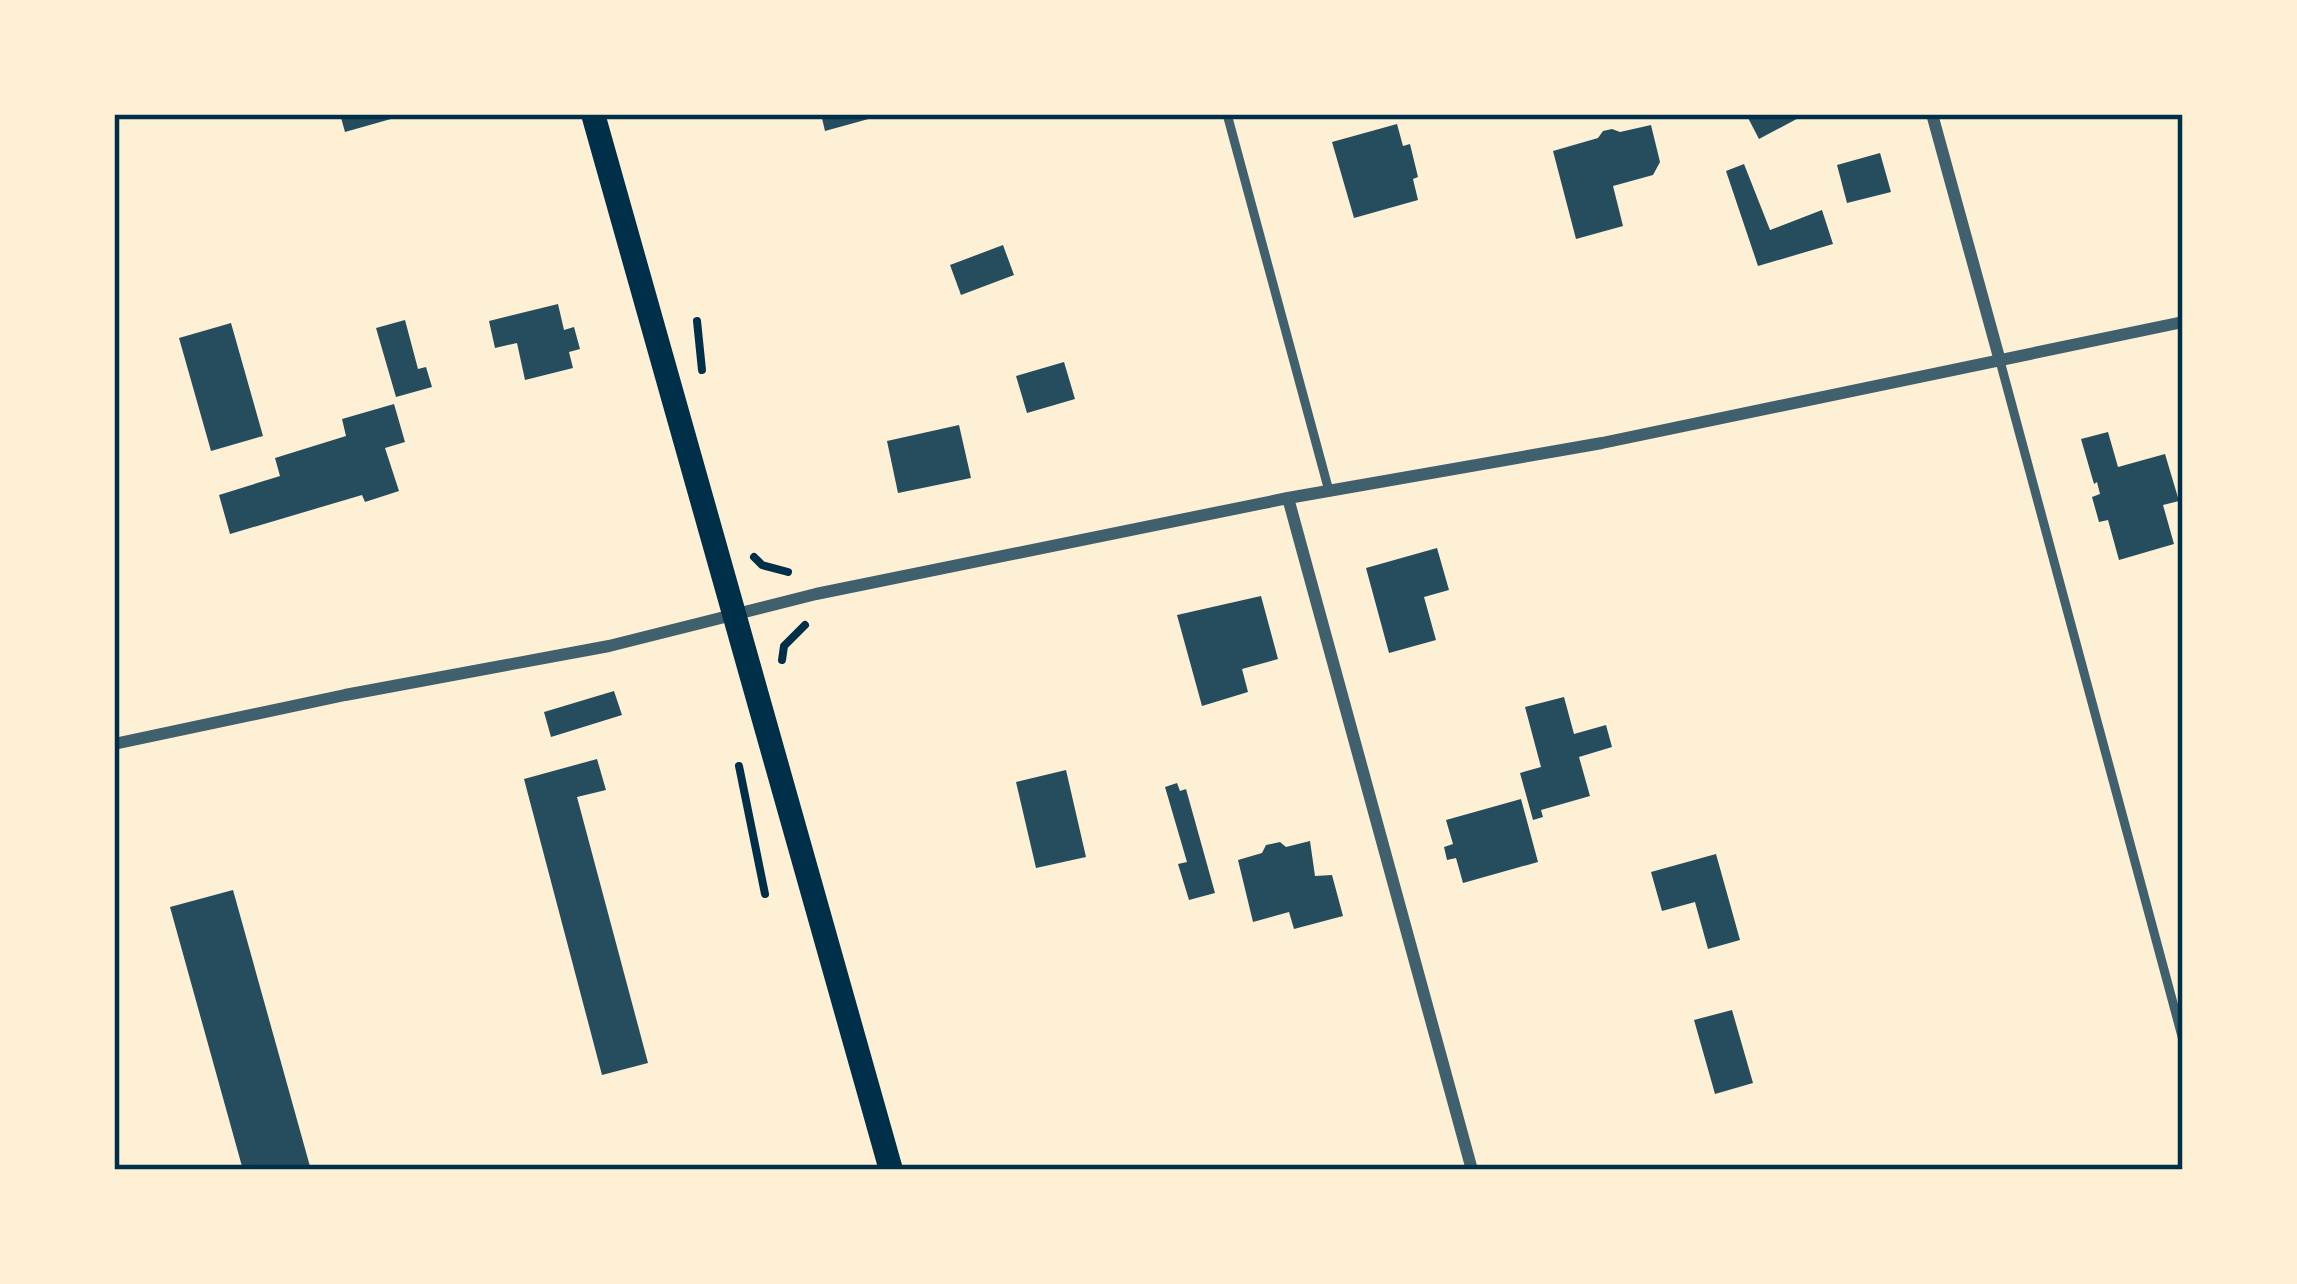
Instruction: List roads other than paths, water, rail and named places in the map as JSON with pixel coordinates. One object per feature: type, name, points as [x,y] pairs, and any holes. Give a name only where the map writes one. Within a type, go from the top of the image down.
[{"type":"main road","points":[[593,114],[891,1170]]},
{"type":"street","points":[[1932,114],[2000,361]]},
{"type":"street","points":[[114,744],[609,646],[816,594],[1288,498],[1602,443],[2183,322]]},
{"type":"street","points":[[1288,498],[1472,1170]]},
{"type":"lane","points":[[1227,114],[1329,491]]},
{"type":"lane","points":[[2000,361],[2183,1040]]}]
